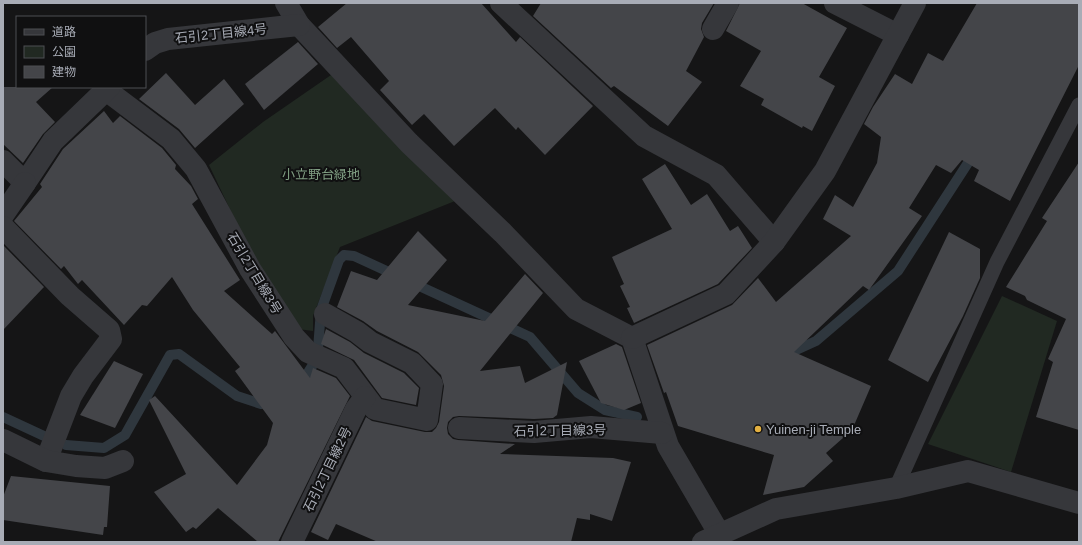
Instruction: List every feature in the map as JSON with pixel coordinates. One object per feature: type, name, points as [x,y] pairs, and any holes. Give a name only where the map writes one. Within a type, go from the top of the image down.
[{"type":"street","points":[[286,3],[299,25],[409,143],[503,233],[576,309],[632,338],[662,433],[711,538],[776,509],[896,488],[968,471],[1078,499]]},
{"type":"street","points":[[501,3],[644,136],[716,175],[774,242]]},
{"type":"street","points":[[713,29],[728,3]]},
{"type":"street","points":[[835,3],[898,35]]},
{"type":"street","points":[[632,338],[726,294],[774,242],[826,171],[915,3]]},
{"type":"street","name":"石引2丁目線4号","points":[[146,49],[155,43],[168,39],[299,25]]},
{"type":"street","points":[[3,216],[53,141],[108,89]]},
{"type":"street","name":"石引2丁目線3号","points":[[108,89],[171,139],[196,170],[250,270],[294,336],[308,352],[344,368],[375,409],[427,420],[432,384],[412,363],[370,342],[357,332],[325,314]]},
{"type":"street","points":[[3,161],[25,182]]},
{"type":"street","points":[[3,227],[70,296],[109,330],[111,339],[82,376],[71,396],[46,461]]},
{"type":"street","name":"石引2丁目線2号","points":[[292,542],[356,409],[365,397]]},
{"type":"street","name":"石引2丁目線3号","points":[[459,428],[534,432],[591,427],[662,433]]},
{"type":"street","points":[[3,440],[46,461],[76,466],[105,468],[123,461]]},
{"type":"lane","points":[[896,488],[997,262],[1079,105]]},
{"type":"green space","name":"小立野台緑地","points":[[331,75],[455,201],[340,247],[313,316],[313,331],[298,329],[255,262],[209,165],[263,122]]},
{"type":"green space","points":[[1002,296],[1057,321],[1011,472],[928,444]]},
{"type":"building","points":[[347,3],[481,3],[516,42],[520,37],[593,106],[545,155],[518,127],[516,130],[495,108],[454,146],[424,114],[412,125],[380,90],[389,81],[351,37],[337,48],[318,27]]},
{"type":"building","points":[[541,3],[714,3],[702,23],[701,29],[704,37],[686,71],[702,82],[668,126],[614,86],[611,88],[533,16]]},
{"type":"building","points":[[740,3],[802,3],[847,28],[819,77],[835,86],[812,131],[803,126],[802,128],[761,105],[764,99],[740,86],[761,51],[726,31]]},
{"type":"building","points":[[977,3],[1079,3],[1079,65],[1010,201],[974,181],[979,170],[962,160],[951,173],[936,165],[909,208],[922,216],[869,290],[863,286],[794,352],[871,386],[852,430],[826,453],[833,461],[804,487],[763,495],[774,455],[678,426],[666,392],[664,393],[647,345],[732,305],[758,278],[776,302],[851,236],[823,219],[835,195],[853,207],[877,163],[881,137],[864,124],[873,107],[895,74],[912,84],[928,53],[943,61]]},
{"type":"building","points":[[298,42],[318,64],[264,110],[245,84]]},
{"type":"building","points":[[166,73],[195,105],[224,79],[244,104],[195,148],[179,129],[139,99]]},
{"type":"building","points":[[3,87],[52,88],[36,102],[55,122],[43,134],[23,163],[3,144]]},
{"type":"building","points":[[104,111],[113,123],[120,116],[162,148],[176,165],[175,169],[191,186],[198,199],[192,204],[240,280],[224,291],[272,334],[275,331],[310,378],[313,368],[336,378],[350,396],[278,542],[258,542],[218,508],[196,529],[193,527],[186,532],[154,492],[186,474],[149,400],[155,396],[237,485],[267,445],[273,423],[235,371],[240,367],[193,310],[172,277],[147,306],[142,305],[124,325],[82,280],[78,284],[64,266],[61,269],[14,221],[42,187],[40,184],[63,149]]},
{"type":"building","points":[[1079,162],[1079,430],[1036,417],[1053,362],[1048,359],[1066,319],[1027,300],[1025,296],[1006,287],[1047,221],[1042,218]]},
{"type":"building","points":[[665,164],[691,205],[707,194],[730,231],[738,226],[752,248],[718,284],[634,323],[627,308],[630,307],[620,286],[624,284],[612,257],[672,229],[642,179]]},
{"type":"building","points":[[418,231],[447,260],[408,305],[485,321],[525,274],[543,293],[480,371],[520,366],[525,383],[567,362],[557,415],[553,418],[534,419],[459,416],[453,417],[448,422],[448,434],[453,439],[458,440],[515,444],[500,454],[613,458],[631,462],[612,521],[590,514],[590,520],[577,518],[571,542],[378,542],[336,524],[328,540],[311,532],[366,417],[372,421],[425,432],[432,432],[439,422],[444,386],[441,375],[418,352],[377,331],[363,321],[337,307],[351,271],[377,280]]},
{"type":"building","points":[[949,232],[980,249],[980,278],[963,316],[928,382],[888,360]]},
{"type":"building","points":[[3,245],[44,287],[3,330]]},
{"type":"building","points":[[326,329],[350,342],[364,353],[404,373],[419,388],[416,405],[382,398],[354,360],[321,344]]},
{"type":"building","points":[[616,344],[622,347],[641,403],[624,410],[601,403],[579,361]]},
{"type":"building","points":[[114,361],[143,374],[115,428],[80,415]]},
{"type":"building","points":[[11,476],[110,486],[107,527],[104,527],[103,535],[3,520],[3,497]]},
{"type":"waterway","points":[[783,356],[816,341],[898,271],[975,152]]},
{"type":"waterway","points":[[318,349],[321,310],[339,260],[344,255],[354,256],[530,337],[578,393],[605,410],[637,417]]},
{"type":"waterway","points":[[66,445],[104,448],[125,435],[170,355],[179,354],[237,396],[261,404],[272,400]]},
{"type":"waterway","points":[[298,383],[304,379],[314,363]]},
{"type":"waterway","points":[[3,417],[44,436]]},
{"type":"place","name":"Yuinen-ji Temple","points":[[758,429]]}]
